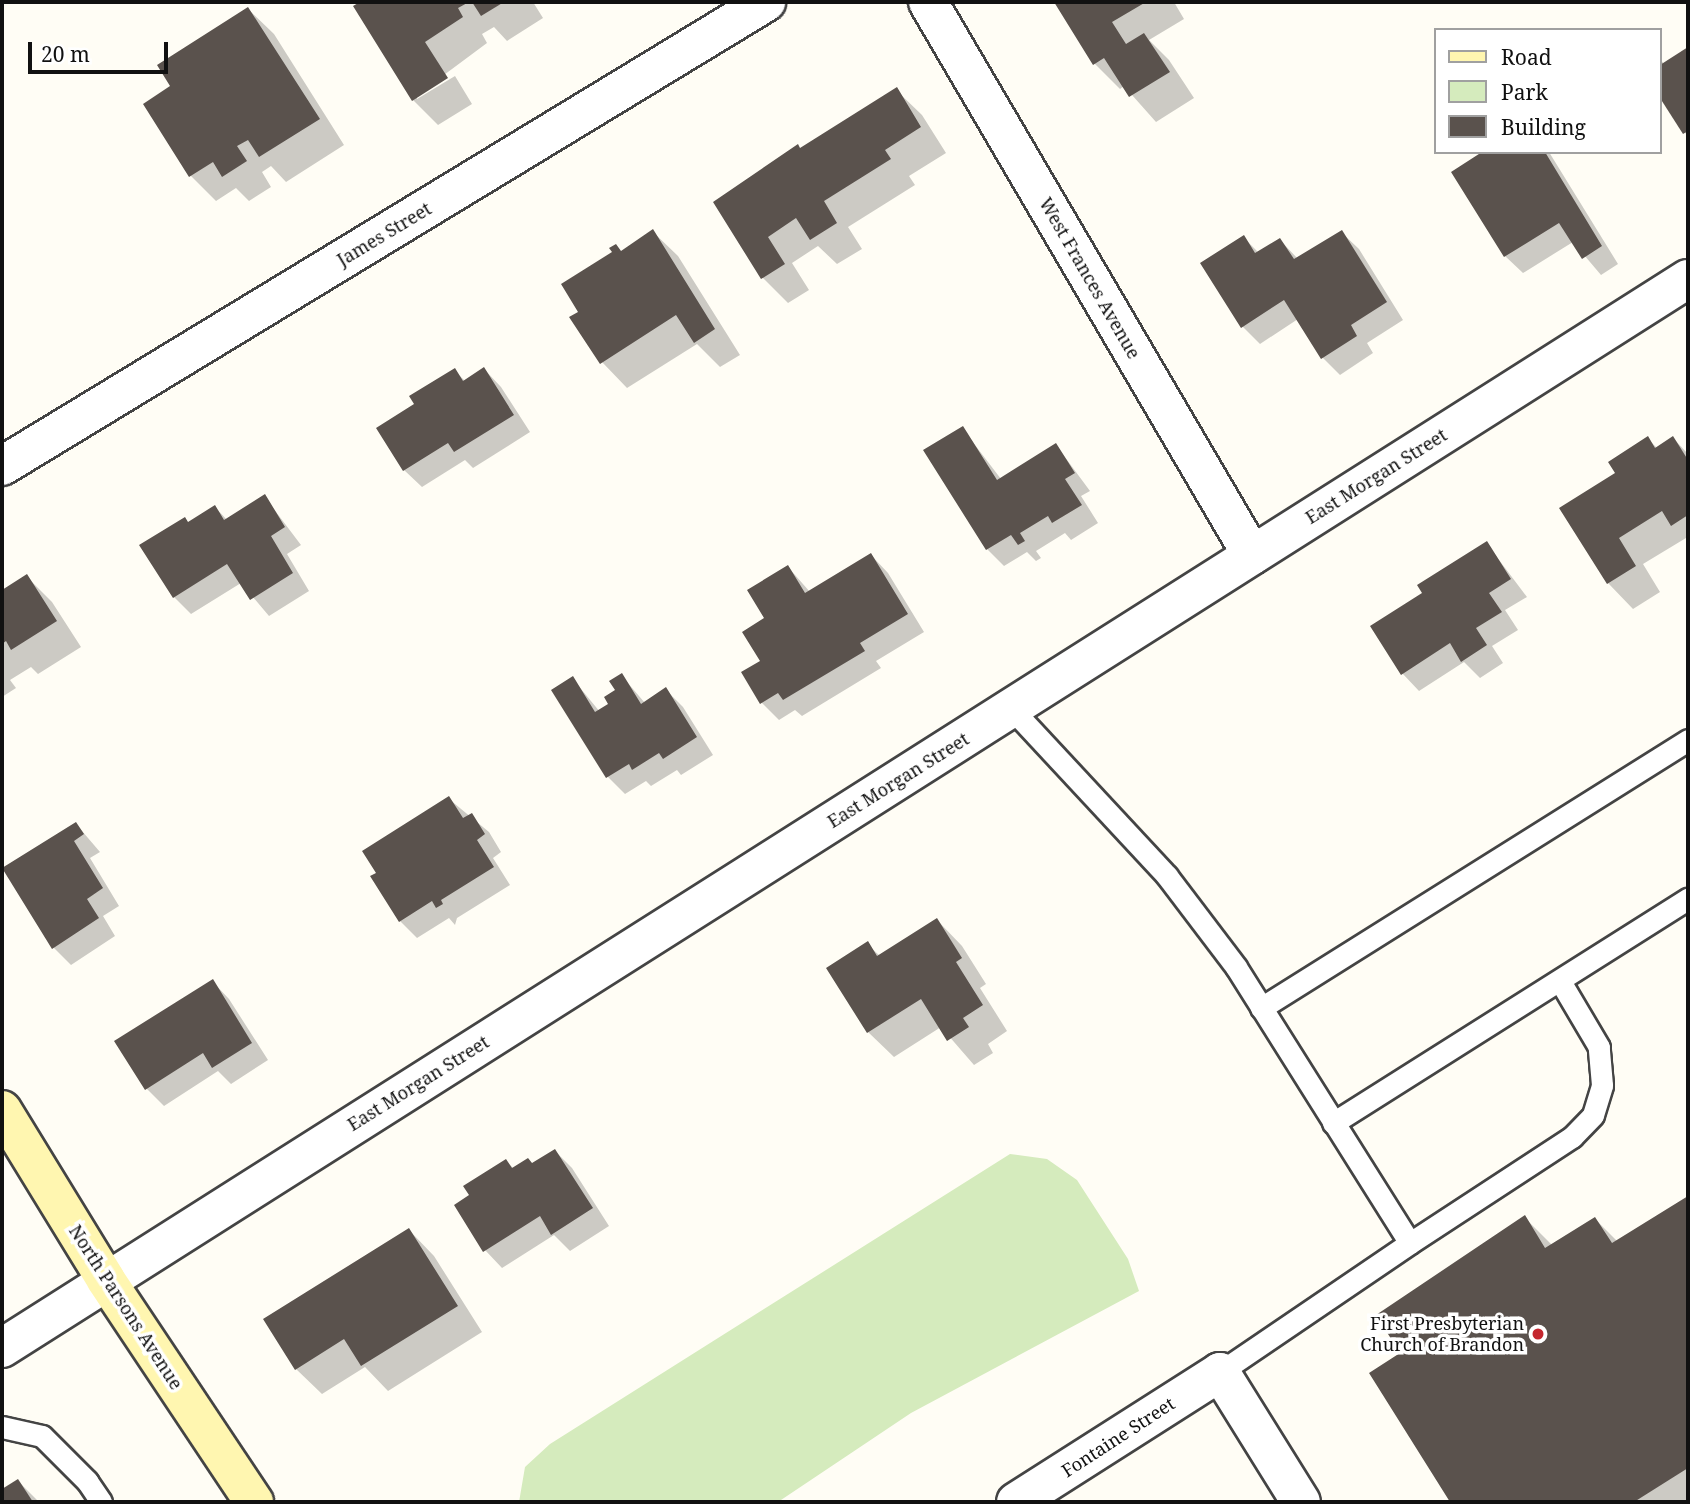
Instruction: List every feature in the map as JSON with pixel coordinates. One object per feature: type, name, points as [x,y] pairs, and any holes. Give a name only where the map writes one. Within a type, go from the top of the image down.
[{"type":"main road","name":"North Parsons Avenue","points":[[2,1110],[106,1280],[254,1502]]},
{"type":"street","name":"James Street","points":[[2,467],[766,2]]},
{"type":"street","name":"West Frances Avenue","points":[[929,2],[1252,555]]},
{"type":"street","name":"East Morgan Street","points":[[2,1348],[1688,279]]},
{"type":"street","name":"Fontaine Street","points":[[1016,1502],[1220,1372]]},
{"type":"street","points":[[1220,1372],[1301,1502]]},
{"type":"lane","points":[[1011,708],[1167,876],[1261,1008],[1410,1243]]},
{"type":"lane","points":[[1261,1008],[1688,740]]},
{"type":"lane","points":[[1333,1123],[1688,899]]},
{"type":"lane","points":[[1220,1372],[1410,1243],[1572,1138],[1592,1115],[1602,1085],[1599,1047],[1560,981]]},
{"type":"lane","points":[[2,1427],[42,1436],[87,1481],[101,1502]]},
{"type":"green space","points":[[1010,1154],[1047,1159],[1077,1180],[1128,1259],[1139,1291],[911,1413],[778,1502],[519,1502],[525,1467],[550,1444]]},
{"type":"building","points":[[360,2],[469,2],[458,8],[463,17],[425,42],[448,78],[412,101],[353,6]]},
{"type":"building","points":[[472,2],[504,2],[481,16]]},
{"type":"building","points":[[1054,2],[1146,2],[1112,22],[1126,44],[1144,33],[1170,72],[1129,97],[1104,58],[1093,65]]},
{"type":"building","points":[[248,7],[320,119],[259,157],[248,140],[237,146],[247,161],[222,177],[213,162],[189,177],[143,104],[170,86],[157,65]]},
{"type":"building","points":[[1688,47],[1688,131],[1683,134],[1662,101],[1662,64]]},
{"type":"building","points":[[897,87],[921,127],[885,150],[891,159],[824,201],[837,223],[810,240],[796,218],[768,237],[785,264],[761,279],[713,202],[798,144],[800,148]]},
{"type":"building","points":[[1479,154],[1546,154],[1602,246],[1582,259],[1559,223],[1504,257],[1451,172]]},
{"type":"building","points":[[653,229],[715,329],[694,343],[676,315],[600,364],[569,317],[578,312],[561,284],[612,252],[609,248],[616,244],[621,251]]},
{"type":"building","points":[[1342,230],[1387,302],[1351,325],[1357,336],[1321,359],[1284,300],[1241,328],[1200,263],[1244,235],[1255,253],[1280,238],[1294,259]]},
{"type":"building","points":[[484,367],[514,415],[454,452],[448,443],[403,471],[376,428],[414,404],[409,396],[455,368],[463,381]]},
{"type":"building","points":[[963,426],[997,480],[1056,443],[1075,473],[1065,479],[1082,505],[1052,523],[1048,516],[1020,533],[1025,541],[1018,545],[1011,535],[986,550],[923,450]]},
{"type":"building","points":[[1648,436],[1655,448],[1673,436],[1688,460],[1688,515],[1671,526],[1662,511],[1619,538],[1636,566],[1607,584],[1559,508],[1615,473],[1608,462]]},
{"type":"building","points":[[265,494],[285,527],[271,536],[293,573],[250,600],[227,564],[173,598],[139,545],[185,517],[188,522],[215,505],[224,520]]},
{"type":"building","points":[[1487,541],[1511,579],[1489,593],[1502,612],[1476,628],[1487,645],[1461,662],[1450,643],[1401,675],[1370,626],[1422,593],[1417,585]]},
{"type":"building","points":[[871,553],[908,614],[860,643],[865,651],[783,700],[778,693],[760,704],[741,672],[760,661],[742,632],[764,618],[747,590],[788,565],[805,593]]},
{"type":"building","points":[[27,574],[57,621],[11,650],[6,641],[2,644],[2,590]]},
{"type":"building","points":[[622,673],[641,704],[666,687],[697,737],[663,759],[659,753],[632,770],[629,764],[606,778],[551,690],[573,676],[595,712],[608,704],[604,697],[615,690],[609,681]]},
{"type":"building","points":[[449,796],[463,818],[472,813],[485,834],[477,840],[494,867],[441,900],[443,904],[436,908],[432,901],[399,922],[370,876],[376,873],[362,851]]},
{"type":"building","points":[[76,822],[84,834],[74,841],[103,888],[87,899],[99,918],[52,949],[2,868]]},
{"type":"building","points":[[937,918],[962,958],[956,962],[983,1005],[963,1018],[969,1027],[947,1041],[921,999],[867,1033],[826,968],[868,941],[877,956]]},
{"type":"building","points":[[213,979],[252,1043],[212,1068],[203,1053],[145,1090],[114,1041]]},
{"type":"building","points":[[555,1149],[593,1208],[551,1235],[540,1216],[483,1252],[454,1205],[469,1195],[463,1186],[506,1159],[512,1168],[528,1158],[532,1163]]},
{"type":"building","name":"First Presbyterian Church of Brandon","points":[[1688,1196],[1688,1468],[1634,1502],[1450,1502],[1369,1373],[1400,1353],[1376,1315],[1525,1215],[1545,1248],[1595,1217],[1612,1243]]},
{"type":"building","points":[[409,1228],[458,1306],[361,1366],[344,1339],[295,1370],[263,1319]]},
{"type":"building","points":[[18,1479],[33,1502],[2,1502],[2,1489]]},
{"type":"place","name":"First Presbyterian Church of Brandon","points":[[1538,1334]]}]
